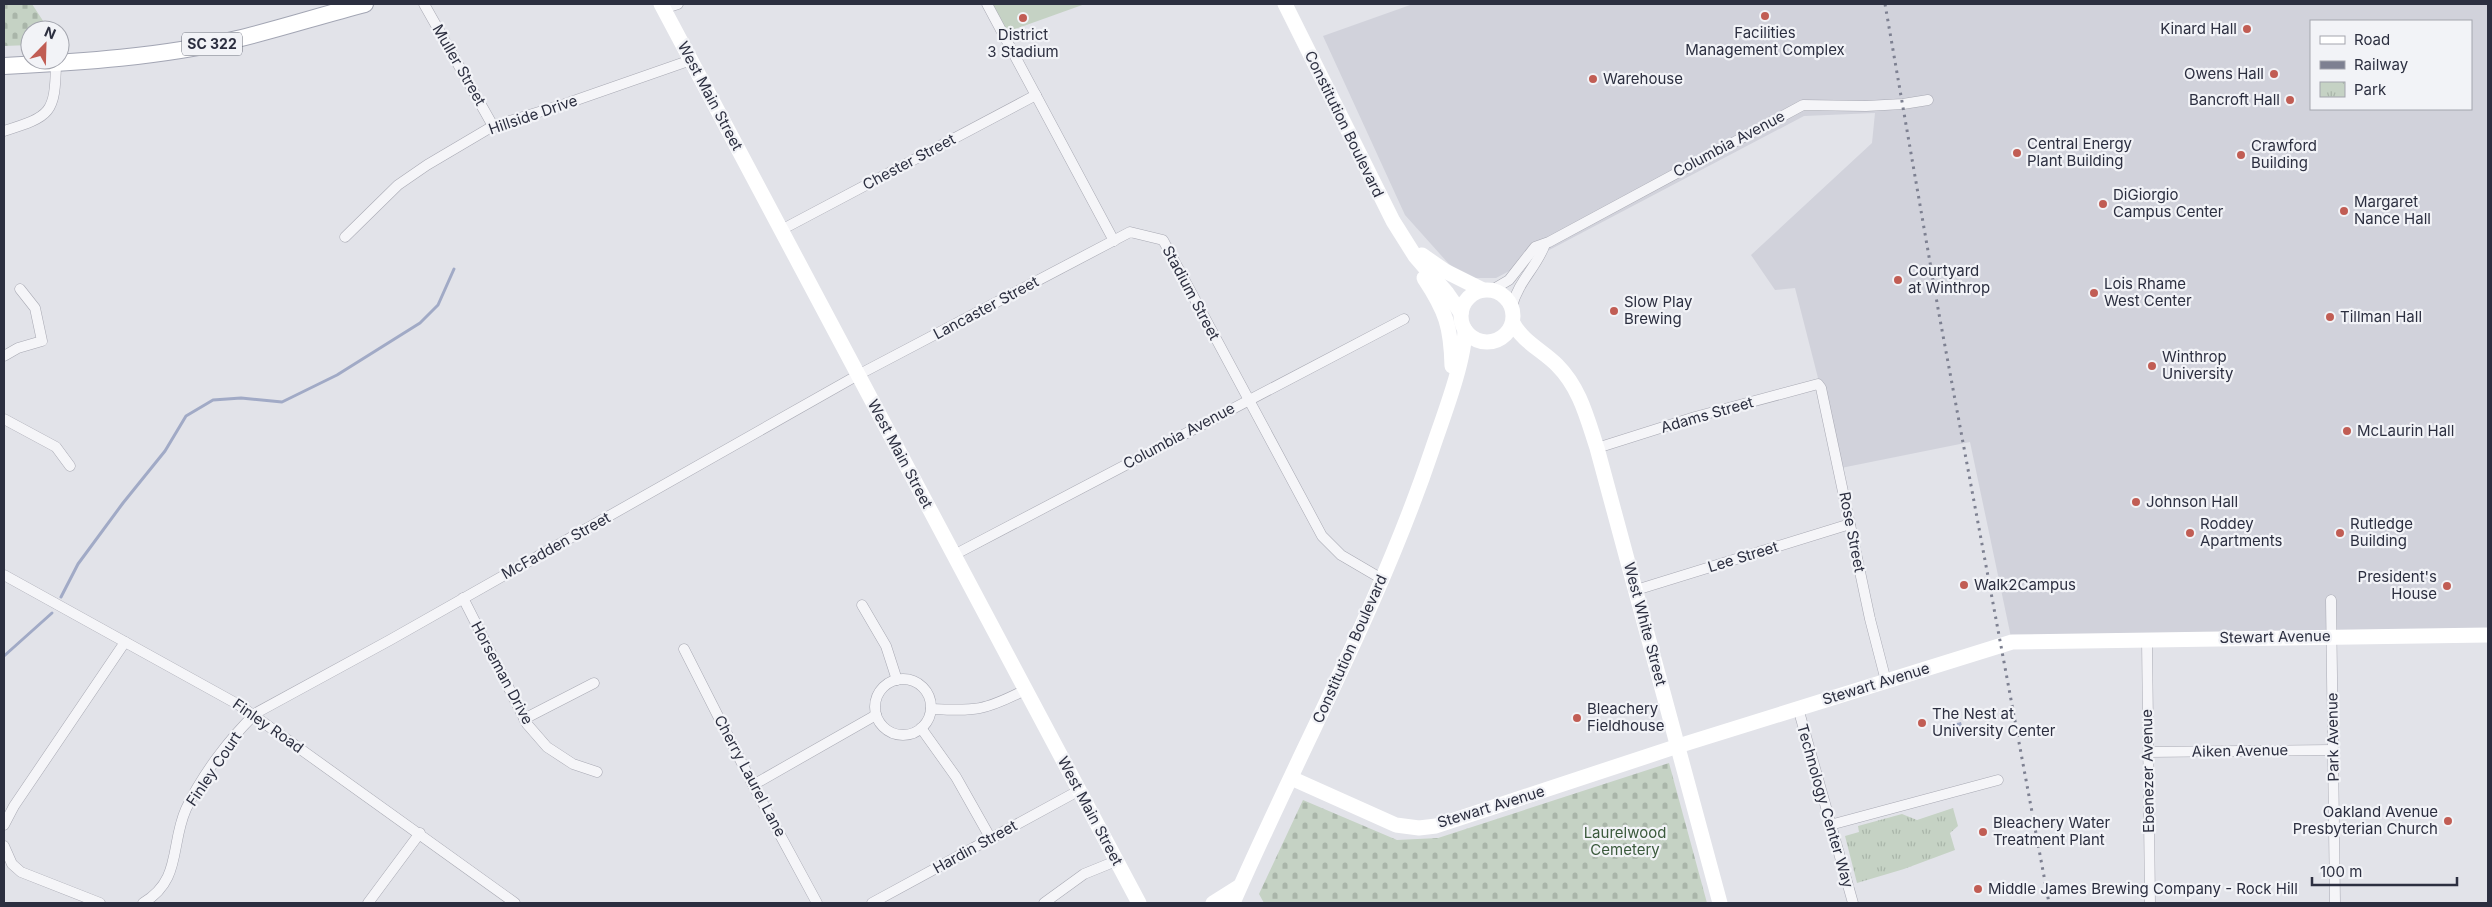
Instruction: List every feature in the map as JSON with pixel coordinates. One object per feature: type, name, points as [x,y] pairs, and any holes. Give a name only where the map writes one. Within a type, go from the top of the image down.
[{"type":"main road","name":"SC 322","points":[[70,62],[179,50],[238,39],[365,4]]},
{"type":"main road","name":"SC 322","points":[[4,66],[20,65]]},
{"type":"street","name":"Muller Street","points":[[424,4],[493,126]]},
{"type":"street","points":[[662,6],[678,4]]},
{"type":"street","points":[[987,4],[1114,241]]},
{"type":"street","name":"Constitution Boulevard","points":[[1232,903],[1290,778],[1330,698],[1412,508],[1452,386],[1462,348],[1464,330],[1461,313],[1447,293],[1415,256],[1384,204],[1285,4]]},
{"type":"street","name":"West Main Street","points":[[662,6],[783,229],[858,375],[1139,903]]},
{"type":"street","name":"Hillside Drive","points":[[346,237],[384,197],[411,175],[493,126],[562,106],[691,60]]},
{"type":"street","points":[[4,131],[43,117],[49,109],[54,90],[55,70]]},
{"type":"street","name":"Chester Street","points":[[783,229],[1036,95]]},
{"type":"street","name":"Columbia Avenue","points":[[1487,290],[1509,280],[1535,247],[1546,244],[1803,105],[1866,106],[1903,104],[1928,100]]},
{"type":"street","name":"Stadium Street","points":[[1114,241],[1130,232],[1163,240],[1322,536],[1341,555],[1382,579]]},
{"type":"street","name":"Lancaster Street","points":[[858,375],[1114,241]]},
{"type":"street","name":"Constitution Boulevard","points":[[1406,242],[1444,271],[1487,290],[1500,293],[1512,306]]},
{"type":"street","name":"Columbia Avenue","points":[[1512,306],[1522,280],[1546,244]]},
{"type":"street","points":[[1415,256],[1423,277],[1439,302],[1448,323],[1452,344],[1452,386]]},
{"type":"street","points":[[4,356],[18,348],[42,341],[35,308],[20,289]]},
{"type":"street","points":[[1461,313],[1468,298],[1487,290]]},
{"type":"street","points":[[1512,306],[1513,323]]},
{"type":"street","name":"Columbia Avenue","points":[[954,555],[1404,319]]},
{"type":"street","name":"Constitution Boulevard","points":[[1452,386],[1472,353],[1509,331],[1513,323]]},
{"type":"street","name":"West White Street","points":[[1513,323],[1522,336],[1548,356],[1565,374],[1580,397],[1597,448],[1720,903]]},
{"type":"street","points":[[1464,330],[1478,341],[1493,341]]},
{"type":"street","name":"West White Street","points":[[1493,341],[1518,342],[1548,356]]},
{"type":"street","name":"McFadden Street","points":[[254,715],[858,375]]},
{"type":"street","name":"Adams Street","points":[[1597,448],[1695,417],[1818,384]]},
{"type":"street","name":"Rose Street","points":[[1818,384],[1821,388],[1886,681]]},
{"type":"street","points":[[4,419],[56,447],[70,466]]},
{"type":"street","name":"Lee Street","points":[[1636,590],[1850,524]]},
{"type":"street","name":"Finley Road","points":[[4,575],[203,684],[254,715],[515,903]]},
{"type":"street","name":"Horseman Drive","points":[[463,598],[524,718],[547,747],[573,764],[597,772]]},
{"type":"street","name":"Park Avenue","points":[[2332,600],[2335,903]]},
{"type":"street","points":[[862,605],[886,646],[897,680]]},
{"type":"street","name":"Stewart Avenue","points":[[1290,778],[1383,820],[1396,825],[1419,828],[1453,821],[1678,746],[2012,642],[2488,635]]},
{"type":"street","name":"Ebenezer Avenue","points":[[2147,639],[2150,903]]},
{"type":"street","points":[[4,824],[14,806],[125,642]]},
{"type":"street","name":"Cherry Laurel Lane","points":[[684,649],[753,785],[817,903]]},
{"type":"street","points":[[905,679],[915,682],[924,688],[929,698],[931,709],[928,719],[921,728],[912,733],[901,734],[886,728],[876,715],[875,704],[878,694],[884,685],[905,679]]},
{"type":"street","points":[[524,718],[594,683]]},
{"type":"street","points":[[931,709],[978,710],[994,706],[1025,690]]},
{"type":"street","name":"Technology Center Way","points":[[1798,708],[1853,903]]},
{"type":"street","name":"Finley Court","points":[[143,903],[160,891],[170,876],[182,821],[196,790],[239,730],[254,715]]},
{"type":"street","points":[[753,785],[876,715]]},
{"type":"street","points":[[921,728],[956,777],[991,839]]},
{"type":"street","name":"Aiken Avenue","points":[[2148,752],[2333,750]]},
{"type":"street","points":[[1830,825],[1998,780]]},
{"type":"street","name":"Hardin Street","points":[[872,903],[1078,791]]},
{"type":"street","points":[[368,903],[420,833]]},
{"type":"street","points":[[4,846],[12,864],[21,872],[100,903]]},
{"type":"street","points":[[1044,903],[1084,874],[1116,861]]},
{"type":"street","points":[[1213,903],[1240,886]]},
{"type":"shaded area","name":"Winthrop University","points":[[1413,4],[2488,4],[2488,636],[2012,642],[1970,442],[1841,468],[1795,288],[1775,290],[1751,255],[1872,143],[1875,113],[1804,116],[1496,278],[1475,278],[1458,271],[1448,263],[1405,215],[1323,36]]},
{"type":"green space","points":[[4,4],[32,4],[42,20],[20,20],[20,45],[4,46]]},
{"type":"green space","name":"District 3 Stadium","points":[[992,4],[1085,4],[1007,32]]},
{"type":"green space","name":"Laurelwood Cemetery","points":[[1669,763],[1707,903],[1264,903],[1259,894],[1303,800],[1397,840],[1438,838]]},
{"type":"green space","points":[[1953,808],[1958,826],[1950,833],[1955,850],[1904,869],[1857,883],[1845,836],[1859,832],[1858,826],[1902,814],[1917,820]]},
{"type":"water","points":[[1961,722],[1963,730],[1948,734],[1945,726]]},
{"type":"waterway","points":[[61,597],[78,564],[123,503],[165,451],[186,416],[213,400],[241,398],[282,402],[337,375],[420,323],[438,305],[454,269]]},
{"type":"waterway","points":[[4,656],[52,613]]},
{"type":"railway","points":[[1885,4],[1939,314],[2049,903]]},
{"type":"place","name":"Facilities Management Complex","points":[[1765,16]]},
{"type":"place","name":"District 3 Stadium","points":[[1023,18]]},
{"type":"place","name":"Kinard Hall","points":[[2247,29]]},
{"type":"place","name":"Owens Hall","points":[[2274,74]]},
{"type":"place","name":"Warehouse","points":[[1593,79]]},
{"type":"place","name":"Bancroft Hall","points":[[2290,100]]},
{"type":"place","name":"Central Energy Plant Building","points":[[2017,153]]},
{"type":"place","name":"Crawford Building","points":[[2241,155]]},
{"type":"place","name":"DiGiorgio Campus Center","points":[[2103,204]]},
{"type":"place","name":"Margaret Nance Hall","points":[[2344,211]]},
{"type":"place","name":"Courtyard at Winthrop","points":[[1898,280]]},
{"type":"place","name":"Lois Rhame West Center","points":[[2094,293]]},
{"type":"place","name":"Slow Play Brewing","points":[[1614,311]]},
{"type":"place","name":"Tillman Hall","points":[[2330,317]]},
{"type":"place","name":"Winthrop University","points":[[2152,366]]},
{"type":"place","name":"McLaurin Hall","points":[[2347,431]]},
{"type":"place","name":"Johnson Hall","points":[[2136,502]]},
{"type":"place","name":"Roddey Apartments","points":[[2190,533]]},
{"type":"place","name":"Rutledge Building","points":[[2340,533]]},
{"type":"place","name":"Walk2Campus","points":[[1964,585]]},
{"type":"place","name":"President's House","points":[[2447,586]]},
{"type":"place","name":"Bleachery Fieldhouse","points":[[1577,718]]},
{"type":"place","name":"The Nest at University Center","points":[[1922,723]]},
{"type":"place","name":"Oakland Avenue Presbyterian Church","points":[[2448,821]]},
{"type":"place","name":"Bleachery Water Treatment Plant","points":[[1983,832]]},
{"type":"place","name":"Middle James Brewing Company - Rock Hill","points":[[1978,889]]}]
